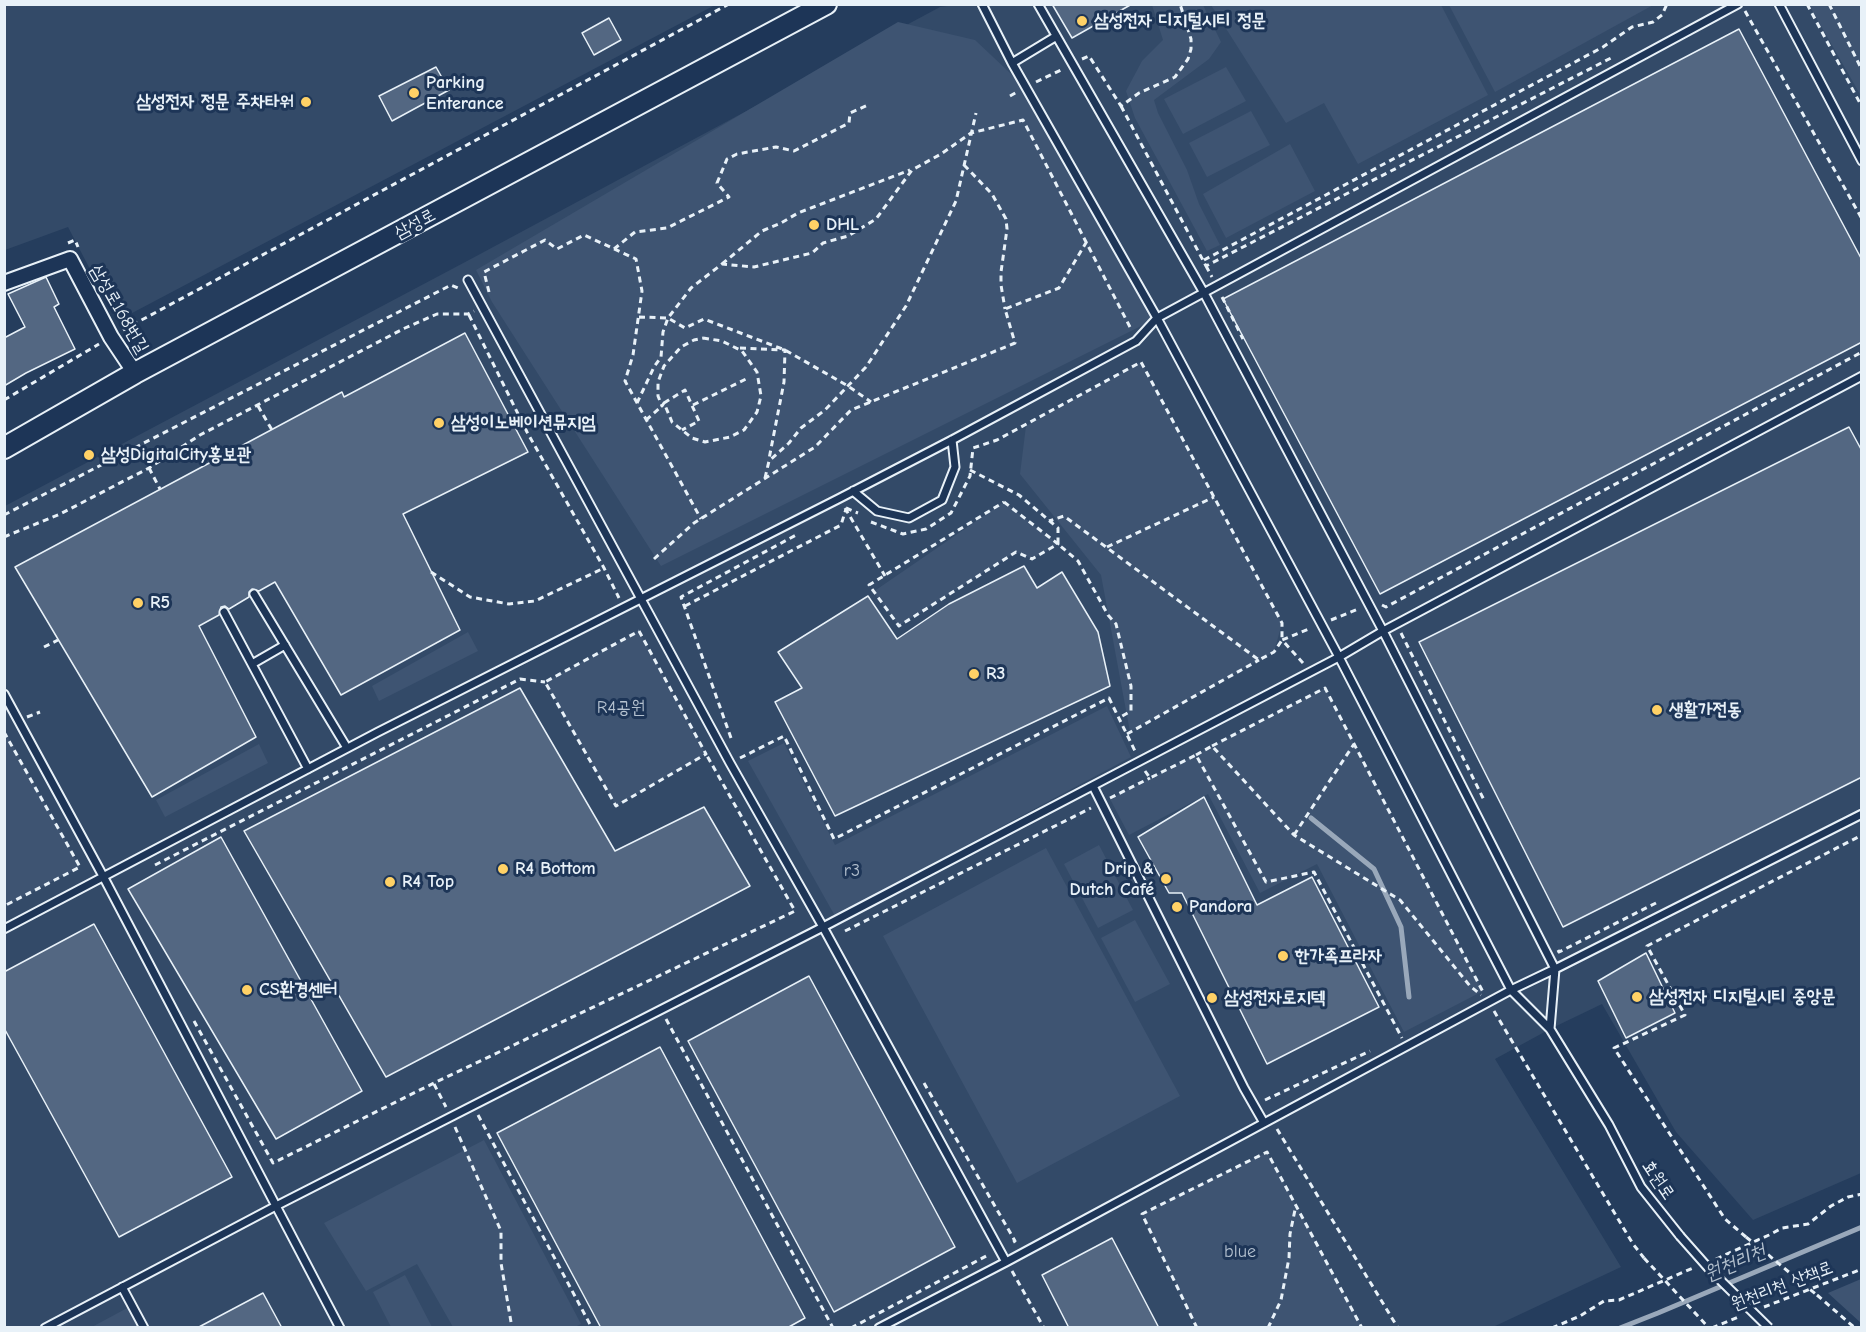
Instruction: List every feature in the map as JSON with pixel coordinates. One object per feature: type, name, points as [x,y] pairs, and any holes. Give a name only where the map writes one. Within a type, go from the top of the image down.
[{"type":"street","name":"삼성로","points":[[4,448],[135,374],[826,4]]},
{"type":"street","name":"삼성로168번길","points":[[4,283],[70,259],[111,337],[135,374]]},
{"type":"lane","name":"효원로","points":[[982,4],[1012,63],[1157,318],[1322,624],[1511,990],[1550,1029],[1609,1125],[1641,1187],[1711,1271],[1769,1328]]},
{"type":"lane","points":[[1038,4],[1204,293],[1369,604],[1555,969],[1550,1029]]},
{"type":"lane","points":[[4,928],[347,748],[952,440],[1136,341],[1157,318],[1740,4]]},
{"type":"lane","points":[[1779,4],[1862,161]]},
{"type":"lane","points":[[1012,63],[1055,37]]},
{"type":"lane","points":[[468,280],[730,763],[1006,1262]]},
{"type":"lane","points":[[45,1328],[276,1206],[1093,786],[1339,657],[1383,631],[1862,376]]},
{"type":"lane","points":[[853,491],[877,511],[909,518],[942,500],[955,467],[952,440]]},
{"type":"lane","points":[[254,594],[347,748]]},
{"type":"lane","points":[[224,612],[308,769]]},
{"type":"lane","points":[[252,664],[285,645]]},
{"type":"lane","points":[[4,694],[103,876],[340,1328]]},
{"type":"lane","points":[[1093,786],[1244,1088],[1268,1121]]},
{"type":"lane","points":[[879,1328],[1511,990],[1862,814]]},
{"type":"lane","points":[[122,1287],[144,1328]]},
{"type":"path","points":[[4,400],[111,337],[729,4]]},
{"type":"path","points":[[1121,106],[1139,93],[1175,77],[1188,59],[1191,39],[1180,4]]},
{"type":"path","points":[[1203,260],[1603,47],[1632,27],[1653,22],[1662,15],[1666,4]]},
{"type":"path","points":[[1740,4],[1862,219]]},
{"type":"path","points":[[1807,4],[1862,107]]},
{"type":"path","points":[[1828,4],[1862,70]]},
{"type":"path","points":[[1010,96],[1089,56],[1121,106],[1206,266],[1616,55]]},
{"type":"path","points":[[614,249],[635,232],[667,228],[729,197],[717,183],[727,159],[738,153],[776,147],[794,151],[849,123],[850,113],[868,105]]},
{"type":"path","points":[[769,461],[789,443],[801,428],[825,410],[866,367],[906,306],[956,201],[976,113]]},
{"type":"path","points":[[637,403],[661,357],[663,332],[668,318],[691,288],[762,231],[798,213],[912,170],[941,154],[971,133],[1023,120],[1125,314],[1136,341]]},
{"type":"path","points":[[654,559],[701,519],[815,447],[851,410],[1015,343],[1005,309],[1001,272],[1007,229],[1006,219],[992,194],[964,165]]},
{"type":"path","points":[[722,264],[754,267],[812,253],[823,243],[848,236],[876,219],[912,170]]},
{"type":"path","points":[[489,292],[484,272],[545,240],[557,249],[584,235],[636,259],[642,291],[633,355],[625,381],[701,519]]},
{"type":"path","points":[[65,244],[75,240],[80,250]]},
{"type":"path","points":[[1005,309],[1059,288],[1087,241]]},
{"type":"path","points":[[4,515],[451,285],[461,289]]},
{"type":"path","points":[[4,537],[60,514],[149,468],[200,435],[405,328],[437,314],[468,314],[476,310]]},
{"type":"path","points":[[468,314],[527,432],[604,568],[623,607]]},
{"type":"path","points":[[639,316],[668,318],[685,328],[704,319],[785,350],[871,402]]},
{"type":"path","points":[[738,348],[753,365],[761,387],[757,412],[748,425],[730,438],[705,442],[692,438],[672,422],[658,396],[658,382],[664,366],[681,347],[703,338],[722,341],[738,348],[785,350]]},
{"type":"path","points":[[765,479],[784,382],[785,350]]},
{"type":"path","points":[[1282,640],[1377,601],[1386,607],[1862,352]]},
{"type":"path","points":[[865,518],[875,525],[903,534],[926,529],[951,513],[970,476],[973,448],[997,440],[1141,362],[1282,623],[1282,640],[1274,652],[1127,734]]},
{"type":"path","points":[[693,405],[746,379]]},
{"type":"path","points":[[646,420],[685,390],[699,421],[682,430]]},
{"type":"path","points":[[258,406],[272,430]]},
{"type":"path","points":[[149,468],[160,489]]},
{"type":"path","points":[[970,470],[1019,495],[1049,520],[1058,528],[1058,544]]},
{"type":"path","points":[[1107,547],[1214,497]]},
{"type":"path","points":[[840,498],[885,576]]},
{"type":"path","points":[[1058,544],[1032,559],[1016,552],[899,626],[869,585],[1004,502],[1065,549],[1078,561],[1108,615],[1116,624],[1131,686],[1131,711],[1119,718]]},
{"type":"path","points":[[685,606],[841,525],[846,508]]},
{"type":"path","points":[[836,514],[846,508],[860,514]]},
{"type":"path","points":[[1049,520],[1065,516],[1259,660]]},
{"type":"path","points":[[735,748],[681,597],[805,531]]},
{"type":"path","points":[[431,572],[470,597],[509,604],[535,601],[604,568]]},
{"type":"path","points":[[149,868],[520,679],[545,682],[639,631],[795,911],[434,1083],[273,1163],[192,1018]]},
{"type":"path","points":[[1404,639],[1487,806]]},
{"type":"path","points":[[44,646],[58,640]]},
{"type":"path","points":[[545,682],[616,806],[706,754]]},
{"type":"path","points":[[1107,800],[1325,688],[1489,1002],[1633,1244],[1711,1328]]},
{"type":"path","points":[[738,759],[784,736],[834,839],[1109,698],[1150,778]]},
{"type":"path","points":[[4,732],[80,867],[4,906]]},
{"type":"path","points":[[1294,835],[1354,743]]},
{"type":"path","points":[[1212,746],[1294,835],[1400,900],[1470,986],[1489,1002]]},
{"type":"path","points":[[1196,755],[1266,882],[1314,872],[1406,1046]]},
{"type":"path","points":[[837,934],[1097,804]]},
{"type":"path","points":[[1856,1328],[1725,1220],[1614,1048],[1684,1015],[1647,946],[1862,835]]},
{"type":"path","points":[[1554,941],[1559,952]]},
{"type":"path","points":[[661,1010],[833,1328]]},
{"type":"path","points":[[1261,1102],[1380,1047]]},
{"type":"path","points":[[851,1328],[1015,1241],[920,1078]]},
{"type":"path","points":[[434,1083],[501,1231],[501,1263],[512,1328]]},
{"type":"path","points":[[473,1106],[592,1328]]},
{"type":"path","points":[[1268,1121],[1398,1328]]},
{"type":"path","points":[[1197,1328],[1142,1214],[1267,1152],[1362,1328]]},
{"type":"path","points":[[1268,1328],[1281,1300],[1296,1205]]},
{"type":"path","points":[[1006,1262],[1044,1328]]},
{"type":"path","name":"원천리천 산책로","points":[[1755,1311],[1862,1269]]},
{"type":"path","name":"원천리천 산책로","points":[[1711,1328],[1744,1315]]},
{"type":"shaded area","points":[[962,4],[1861,5],[1861,1173],[1753,1220],[1676,1132],[1602,1004],[1495,1059],[1621,1267],[1493,1327],[5,1328],[5,506],[940,7]]},
{"type":"shaded area","points":[[5,5],[715,5],[117,321],[68,227],[5,250]]},
{"type":"green space","points":[[1449,4],[1655,4],[1495,92],[1449,5]]},
{"type":"green space","points":[[1152,5],[1203,5],[1221,42],[1209,59],[1154,100],[1158,113],[1187,170],[1199,204],[1220,245],[1207,251],[1135,118],[1126,91],[1142,61],[1163,40]]},
{"type":"green space","points":[[1211,5],[1441,5],[1488,95],[1358,164],[1324,103],[1286,123]]},
{"type":"green space","points":[[1809,5],[1861,5],[1861,96]]},
{"type":"green space","points":[[898,22],[975,40],[1026,88],[1157,318],[661,566],[492,302],[476,270]]},
{"type":"green space","points":[[1226,67],[1246,101],[1183,134],[1164,99]]},
{"type":"green space","points":[[1251,111],[1270,145],[1207,177],[1189,143]]},
{"type":"green space","points":[[1290,144],[1315,191],[1226,238],[1203,194]]},
{"type":"green space","points":[[1141,362],[1282,623],[1274,652],[1130,732],[1101,575],[1020,474],[1026,426]]},
{"type":"green space","points":[[1004,502],[1058,544],[1032,559],[1016,552],[899,626],[873,592]]},
{"type":"green space","name":"R4공원","points":[[639,631],[706,754],[616,806],[545,682]]},
{"type":"green space","points":[[468,632],[478,651],[379,701],[372,686]]},
{"type":"green space","points":[[1325,688],[1483,991],[1404,1032],[1317,864],[1260,893],[1208,794],[1129,835],[1110,799]]},
{"type":"green space","name":"r3","points":[[1107,706],[1131,757],[835,916],[748,761],[784,743],[835,845]]},
{"type":"green space","points":[[5,731],[80,867],[4,906]]},
{"type":"green space","points":[[259,744],[268,763],[165,817],[156,800]]},
{"type":"green space","points":[[1099,845],[1133,910],[1098,928],[1064,864]]},
{"type":"green space","points":[[1046,848],[1180,1096],[1017,1183],[883,936]]},
{"type":"green space","points":[[1135,920],[1170,984],[1135,1002],[1101,938]]},
{"type":"green space","points":[[484,1140],[581,1324],[575,1327],[453,1327],[417,1264],[366,1291],[324,1223]]},
{"type":"green space","name":"blue","points":[[1267,1152],[1362,1327],[1197,1327],[1142,1214]]},
{"type":"green space","points":[[405,1275],[432,1327],[391,1327],[373,1292]]},
{"type":"green space","points":[[1861,1279],[1861,1323],[1828,1293]]},
{"type":"green space","points":[[131,1306],[142,1328],[90,1328]]},
{"type":"building","name":"삼성전자 디지털시티 정문","points":[[1052,4],[1132,4],[1072,38]]},
{"type":"building","points":[[609,18],[621,40],[594,55],[582,33]]},
{"type":"building","points":[[1739,29],[1862,260],[1862,342],[1380,594],[1223,299]]},
{"type":"building","name":"Parking Enterance","points":[[436,67],[449,90],[392,121],[379,96]]},
{"type":"building","points":[[46,277],[59,304],[54,307],[75,349],[4,386],[4,338],[25,327],[8,294]]},
{"type":"building","name":"R5","points":[[465,333],[528,452],[403,514],[460,630],[341,695],[275,582],[259,591],[252,589],[249,597],[229,609],[225,606],[221,607],[219,615],[199,626],[256,737],[152,797],[15,567],[342,392],[344,397]]},
{"type":"building","name":"생활가전동","points":[[1849,427],[1862,451],[1862,777],[1563,927],[1419,642]]},
{"type":"building","points":[[1024,566],[1037,588],[1062,572],[1098,632],[1110,686],[835,816],[775,702],[802,688],[778,652],[868,596],[897,639],[949,604]]},
{"type":"building","name":"R4 Bottom","points":[[520,688],[615,851],[704,807],[750,886],[386,1077],[244,831]]},
{"type":"building","name":"한가족프라자","points":[[1204,797],[1257,905],[1312,877],[1379,1007],[1267,1064],[1182,893],[1169,893],[1138,837]]},
{"type":"building","name":"CS환경센터","points":[[221,837],[362,1091],[276,1139],[128,889]]},
{"type":"building","points":[[94,924],[232,1177],[119,1237],[4,1028],[4,972]]},
{"type":"building","name":"삼성전자 디지털시티 중앙문","points":[[1646,953],[1675,1013],[1626,1038],[1598,981]]},
{"type":"building","points":[[809,976],[955,1247],[834,1312],[688,1041]]},
{"type":"building","points":[[660,1047],[805,1318],[787,1328],[601,1328],[497,1133]]},
{"type":"building","points":[[1112,1238],[1159,1328],[1069,1328],[1042,1275]]},
{"type":"building","points":[[263,1293],[282,1328],[197,1328]]},
{"type":"waterway","points":[[1311,818],[1374,869],[1401,927],[1409,997]]},
{"type":"waterway","name":"원천리천","points":[[1620,1328],[1862,1227]]},
{"type":"place","name":"삼성전자 디지털시티 정문","points":[[1082,21]]},
{"type":"place","name":"Parking Enterance","points":[[414,93]]},
{"type":"place","name":"삼성전자 정문 주차타워","points":[[306,102]]},
{"type":"place","name":"DHL","points":[[814,225]]},
{"type":"place","name":"삼성이노베이션뮤지엄","points":[[439,423]]},
{"type":"place","name":"삼성DigitalCity홍보관","points":[[89,455]]},
{"type":"place","name":"R5","points":[[138,603]]},
{"type":"place","name":"R3","points":[[974,674]]},
{"type":"place","name":"생활가전동","points":[[1657,710]]},
{"type":"place","name":"R4 Bottom","points":[[503,869]]},
{"type":"place","name":"Drip & Dutch Café","points":[[1166,879]]},
{"type":"place","name":"R4 Top","points":[[390,882]]},
{"type":"place","name":"Pandora","points":[[1177,907]]},
{"type":"place","name":"한가족프라자","points":[[1283,956]]},
{"type":"place","name":"CS환경센터","points":[[247,990]]},
{"type":"place","name":"삼성전자 디지털시티 중앙문","points":[[1637,997]]},
{"type":"place","name":"삼성전자로지텍","points":[[1212,998]]}]
